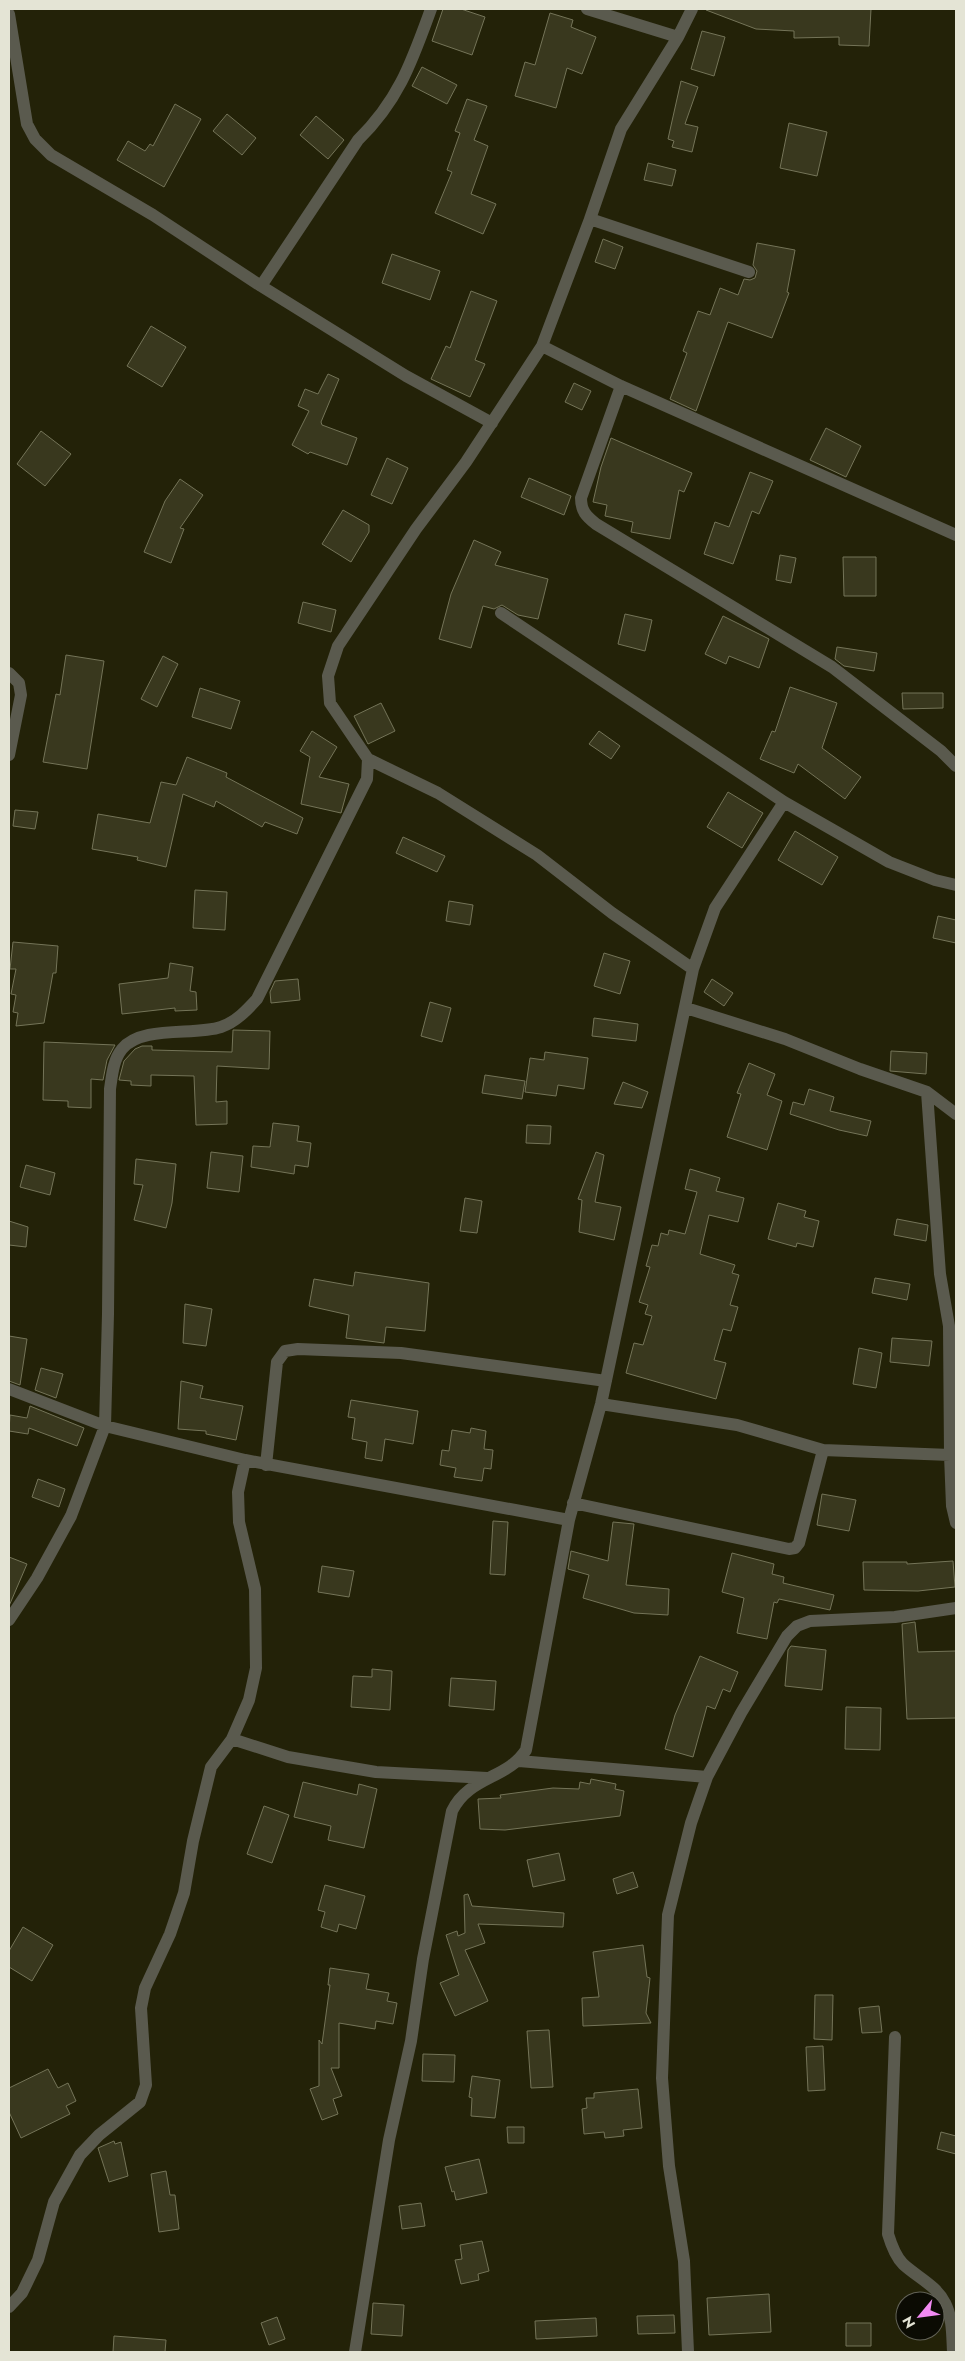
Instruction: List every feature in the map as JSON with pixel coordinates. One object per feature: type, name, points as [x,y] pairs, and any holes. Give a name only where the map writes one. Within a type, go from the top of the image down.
[{"type":"street","points":[[261,286],[358,140],[378,120],[397,93],[416,51],[431,9]]},
{"type":"street","points":[[587,9],[678,37]]},
{"type":"street","points":[[692,9],[678,37],[621,130],[542,346],[466,462],[416,529],[338,646],[328,676],[330,703],[368,759],[438,793],[537,855],[612,913],[693,969]]},
{"type":"street","points":[[9,14],[27,124],[35,139],[51,155],[152,215],[261,286],[406,376],[492,423]]},
{"type":"street","points":[[590,219],[748,272]]},
{"type":"street","points":[[542,346],[621,386],[956,535]]},
{"type":"street","points":[[621,386],[581,498],[581,508],[586,516],[596,524],[832,666],[941,751],[956,766]]},
{"type":"street","points":[[501,613],[784,802],[889,862],[934,880],[956,885]]},
{"type":"street","points":[[9,673],[19,683],[21,695],[9,755]]},
{"type":"street","points":[[9,1620],[37,1578],[71,1516],[105,1426],[110,1089],[118,1057],[128,1044],[146,1036],[222,1027],[242,1015],[257,999],[366,779],[368,759]]},
{"type":"street","points":[[355,2352],[389,2140],[411,2041],[423,1959],[452,1811],[457,1801],[464,1794],[487,1778],[519,1761],[526,1750],[569,1520],[601,1404],[693,969],[715,908],[784,802]]},
{"type":"street","points":[[686,1008],[785,1040],[927,1092],[956,1114]]},
{"type":"street","points":[[927,1092],[940,1274],[949,1326],[950,1455],[952,1506],[956,1523]]},
{"type":"street","points":[[266,1465],[277,1362],[285,1351],[298,1349],[401,1353],[606,1381]]},
{"type":"street","points":[[9,1389],[105,1426],[266,1465],[569,1520]]},
{"type":"street","points":[[601,1404],[737,1426],[823,1450],[950,1455]]},
{"type":"street","points":[[573,1504],[789,1550],[795,1548],[800,1543],[823,1450]]},
{"type":"street","points":[[9,2307],[22,2293],[38,2260],[54,2202],[80,2155],[99,2135],[140,2102],[146,2085],[142,2008],[145,1988],[170,1934],[184,1893],[193,1841],[211,1768],[232,1738],[249,1700],[256,1660],[255,1589],[239,1522],[238,1492],[245,1460]]},
{"type":"street","points":[[688,2352],[684,2261],[669,2166],[662,2078],[668,1915],[691,1823],[708,1777],[741,1713],[787,1636],[797,1626],[810,1621],[895,1617],[956,1608]]},
{"type":"street","points":[[232,1738],[288,1757],[376,1772],[487,1778]]},
{"type":"street","points":[[519,1761],[708,1777]]},
{"type":"street","points":[[895,2037],[888,2234],[893,2250],[902,2263],[945,2301],[951,2318],[953,2352]]},
{"type":"building","points":[[443,9],[461,9],[485,17],[472,55],[432,41]]},
{"type":"building","points":[[706,9],[871,9],[869,46],[839,45],[839,37],[794,38],[794,31],[756,29]]},
{"type":"building","points":[[550,13],[573,20],[571,27],[596,37],[582,74],[567,68],[556,108],[515,96],[525,62],[535,65]]},
{"type":"building","points":[[702,31],[725,37],[714,76],[691,69]]},
{"type":"building","points":[[422,67],[457,85],[447,104],[412,86]]},
{"type":"building","points":[[681,81],[698,87],[685,124],[698,127],[692,152],[672,147],[674,141],[668,139]]},
{"type":"building","points":[[467,99],[487,106],[474,140],[488,146],[471,194],[496,204],[483,234],[435,213],[452,172],[447,170],[460,133],[455,131]]},
{"type":"building","points":[[175,104],[201,119],[164,187],[117,160],[128,141],[145,151],[150,144],[153,146]]},
{"type":"building","points":[[227,114],[256,138],[242,155],[213,131]]},
{"type":"building","points":[[316,116],[344,140],[328,159],[300,135]]},
{"type":"building","points":[[789,123],[827,132],[817,176],[780,168]]},
{"type":"building","points":[[648,163],[676,170],[672,186],[644,180]]},
{"type":"building","points":[[603,239],[623,247],[615,269],[595,262]]},
{"type":"building","points":[[757,243],[795,250],[787,292],[789,293],[772,338],[728,322],[696,411],[670,399],[687,353],[683,351],[698,311],[710,315],[720,288],[738,295],[744,279],[750,280],[755,278],[757,271],[753,265]]},
{"type":"building","points":[[392,254],[440,271],[430,300],[382,283]]},
{"type":"building","points":[[471,291],[497,301],[475,360],[485,364],[470,397],[431,379],[446,346],[450,348]]},
{"type":"building","points":[[151,326],[186,347],[162,387],[127,366]]},
{"type":"building","points":[[328,374],[339,379],[321,422],[322,425],[357,438],[347,465],[310,452],[308,454],[292,445],[309,411],[298,406],[305,389],[318,394]]},
{"type":"building","points":[[574,383],[591,391],[582,410],[565,402]]},
{"type":"building","points":[[826,428],[861,446],[846,477],[810,460]]},
{"type":"building","points":[[41,431],[71,454],[45,486],[17,464]]},
{"type":"building","points":[[611,438],[692,473],[684,492],[679,490],[670,539],[631,532],[633,522],[605,516],[607,505],[593,502],[601,467]]},
{"type":"building","points":[[387,458],[408,468],[392,504],[371,495]]},
{"type":"building","points":[[750,472],[773,481],[759,514],[752,511],[733,564],[704,554],[715,522],[729,527]]},
{"type":"building","points":[[529,478],[571,496],[564,515],[521,497]]},
{"type":"building","points":[[180,479],[203,495],[180,528],[184,529],[171,563],[144,552],[165,501]]},
{"type":"building","points":[[343,510],[369,525],[369,532],[351,562],[322,544]]},
{"type":"building","points":[[474,540],[501,552],[495,565],[548,579],[538,619],[518,615],[502,605],[494,609],[483,606],[471,648],[439,639],[451,594]]},
{"type":"building","points":[[780,555],[796,558],[791,583],[776,580]]},
{"type":"building","points":[[843,557],[876,557],[876,596],[844,596]]},
{"type":"building","points":[[303,602],[336,610],[331,632],[298,623]]},
{"type":"building","points":[[625,614],[652,620],[645,651],[618,644]]},
{"type":"building","points":[[723,616],[769,639],[759,668],[729,656],[726,664],[705,654]]},
{"type":"building","points":[[837,647],[877,653],[874,671],[844,666],[835,659]]},
{"type":"building","points":[[66,655],[104,661],[87,769],[43,762],[56,694],[60,695]]},
{"type":"building","points":[[163,656],[178,664],[157,707],[141,699]]},
{"type":"building","points":[[790,687],[837,703],[822,748],[861,777],[845,799],[798,764],[794,773],[760,759],[772,731],[775,732]]},
{"type":"building","points":[[200,688],[240,701],[231,729],[192,717]]},
{"type":"building","points":[[902,693],[943,693],[943,708],[903,709]]},
{"type":"building","points":[[381,703],[395,731],[368,744],[354,716]]},
{"type":"building","points":[[312,731],[337,747],[319,777],[349,784],[341,813],[301,804],[310,757],[300,751]]},
{"type":"building","points":[[599,731],[620,746],[611,759],[589,744]]},
{"type":"building","points":[[187,757],[227,773],[226,777],[303,818],[297,834],[265,822],[262,827],[216,801],[214,807],[183,794],[166,867],[137,860],[138,857],[92,849],[98,814],[150,823],[161,782],[176,785]]},
{"type":"building","points":[[728,792],[763,813],[742,848],[707,827]]},
{"type":"building","points":[[15,810],[38,812],[35,829],[13,826]]},
{"type":"building","points":[[795,831],[838,857],[822,885],[778,860]]},
{"type":"building","points":[[403,837],[445,856],[437,872],[396,853]]},
{"type":"building","points":[[195,890],[227,892],[225,930],[193,928]]},
{"type":"building","points":[[449,901],[473,905],[470,925],[446,921]]},
{"type":"building","points":[[938,916],[956,920],[956,943],[933,938]]},
{"type":"building","points":[[13,942],[58,946],[56,973],[53,973],[44,1023],[16,1026],[18,1013],[13,1012],[16,995],[11,994],[16,969],[10,969]]},
{"type":"building","points":[[604,953],[630,961],[620,994],[594,986]]},
{"type":"building","points":[[170,963],[193,967],[190,991],[196,992],[197,1010],[175,1011],[175,1008],[122,1014],[119,984],[168,978]]},
{"type":"building","points":[[298,979],[300,1000],[271,1003],[270,992],[275,981]]},
{"type":"building","points":[[712,979],[733,993],[724,1006],[704,992]]},
{"type":"building","points":[[430,1002],[451,1008],[442,1042],[421,1036]]},
{"type":"building","points":[[594,1018],[638,1024],[636,1041],[592,1036]]},
{"type":"building","points":[[233,1030],[270,1031],[269,1069],[217,1066],[216,1102],[227,1101],[227,1124],[196,1125],[194,1076],[151,1075],[151,1086],[131,1085],[131,1081],[119,1080],[124,1061],[135,1049],[142,1046],[152,1046],[152,1050],[232,1052]]},
{"type":"building","points":[[44,1042],[115,1045],[107,1060],[103,1080],[91,1079],[91,1108],[68,1107],[68,1101],[43,1100]]},
{"type":"building","points":[[891,1051],[927,1053],[926,1074],[890,1071]]},
{"type":"building","points":[[545,1052],[588,1058],[584,1089],[558,1085],[556,1096],[525,1092],[530,1058],[544,1060]]},
{"type":"building","points":[[749,1063],[775,1074],[767,1095],[782,1101],[767,1150],[727,1137],[741,1094],[737,1093]]},
{"type":"building","points":[[485,1075],[525,1081],[522,1099],[482,1093]]},
{"type":"building","points":[[623,1082],[648,1092],[642,1108],[614,1104]]},
{"type":"building","points":[[809,1089],[834,1097],[830,1111],[871,1121],[867,1136],[839,1130],[790,1114],[793,1102],[804,1105]]},
{"type":"building","points":[[273,1123],[299,1126],[297,1141],[311,1143],[308,1167],[295,1165],[294,1174],[251,1167],[253,1146],[270,1147]]},
{"type":"building","points":[[527,1125],[551,1126],[550,1144],[526,1143]]},
{"type":"building","points":[[211,1152],[243,1156],[239,1192],[207,1188]]},
{"type":"building","points":[[596,1152],[604,1155],[595,1202],[621,1207],[614,1240],[579,1232],[582,1200],[578,1199]]},
{"type":"building","points":[[136,1159],[176,1164],[172,1203],[166,1228],[134,1220],[143,1185],[134,1184]]},
{"type":"building","points":[[26,1165],[55,1173],[50,1195],[20,1187]]},
{"type":"building","points":[[690,1169],[720,1178],[716,1191],[744,1198],[738,1222],[709,1215],[700,1254],[735,1265],[732,1273],[739,1275],[730,1305],[738,1307],[731,1331],[723,1329],[714,1360],[726,1363],[716,1399],[626,1373],[634,1343],[643,1345],[652,1316],[645,1314],[648,1305],[639,1302],[650,1267],[646,1266],[652,1245],[658,1246],[661,1233],[668,1235],[669,1230],[685,1234],[697,1192],[685,1189]]},
{"type":"building","points":[[465,1198],[482,1201],[477,1233],[460,1231]]},
{"type":"building","points":[[778,1203],[806,1211],[804,1217],[819,1221],[813,1247],[797,1243],[796,1247],[768,1239]]},
{"type":"building","points":[[897,1219],[928,1225],[926,1241],[894,1235]]},
{"type":"building","points":[[9,1221],[28,1227],[26,1247],[9,1245]]},
{"type":"building","points":[[355,1272],[429,1283],[425,1331],[386,1327],[384,1343],[346,1338],[349,1315],[309,1306],[314,1279],[353,1286]]},
{"type":"building","points":[[875,1278],[910,1284],[907,1300],[872,1293]]},
{"type":"building","points":[[185,1304],[212,1309],[206,1346],[183,1343]]},
{"type":"building","points":[[9,1336],[27,1339],[20,1385],[9,1381]]},
{"type":"building","points":[[892,1338],[932,1341],[929,1366],[890,1362]]},
{"type":"building","points":[[859,1348],[882,1353],[876,1388],[853,1384]]},
{"type":"building","points":[[41,1368],[63,1374],[56,1398],[35,1390]]},
{"type":"building","points":[[181,1381],[203,1386],[200,1398],[243,1406],[236,1440],[206,1434],[206,1431],[178,1429]]},
{"type":"building","points":[[351,1400],[418,1411],[413,1444],[385,1439],[382,1461],[365,1458],[367,1442],[352,1439],[355,1418],[348,1417]]},
{"type":"building","points":[[30,1406],[84,1428],[77,1446],[29,1428],[28,1434],[9,1431],[10,1415],[27,1418]]},
{"type":"building","points":[[471,1428],[486,1431],[484,1449],[493,1450],[491,1469],[484,1468],[482,1481],[454,1477],[456,1468],[440,1465],[442,1450],[449,1451],[452,1430],[470,1433]]},
{"type":"building","points":[[38,1479],[65,1489],[59,1507],[32,1497]]},
{"type":"building","points":[[822,1494],[856,1500],[849,1531],[817,1525]]},
{"type":"building","points":[[493,1521],[508,1522],[505,1575],[490,1574]]},
{"type":"building","points":[[613,1522],[634,1524],[626,1585],[669,1589],[668,1615],[634,1613],[583,1598],[589,1575],[568,1569],[571,1551],[608,1561]]},
{"type":"building","points":[[732,1553],[774,1564],[772,1574],[784,1577],[783,1583],[834,1595],[830,1610],[779,1599],[777,1603],[774,1602],[767,1639],[737,1633],[744,1598],[722,1592]]},
{"type":"building","points":[[9,1557],[27,1564],[9,1606]]},
{"type":"building","points":[[953,1561],[955,1587],[918,1591],[864,1590],[863,1562],[907,1562],[907,1564]]},
{"type":"building","points":[[322,1566],[354,1571],[349,1597],[318,1592]]},
{"type":"building","points":[[915,1622],[918,1652],[956,1651],[956,1718],[907,1719],[902,1624]]},
{"type":"building","points":[[791,1646],[826,1650],[822,1690],[785,1686],[788,1650]]},
{"type":"building","points":[[700,1656],[738,1672],[730,1692],[723,1689],[715,1709],[707,1706],[693,1757],[665,1749],[675,1715]]},
{"type":"building","points":[[372,1669],[392,1671],[390,1710],[351,1707],[353,1676],[372,1677]]},
{"type":"building","points":[[451,1678],[496,1681],[494,1710],[449,1706]]},
{"type":"building","points":[[846,1707],[881,1708],[880,1750],[845,1749]]},
{"type":"building","points":[[591,1779],[616,1784],[615,1789],[624,1791],[620,1816],[505,1830],[480,1829],[478,1799],[501,1798],[500,1795],[553,1788],[579,1789],[580,1782],[590,1784]]},
{"type":"building","points":[[303,1782],[357,1795],[359,1784],[377,1789],[364,1848],[328,1840],[331,1826],[294,1817]]},
{"type":"building","points":[[264,1806],[289,1815],[272,1863],[247,1854]]},
{"type":"building","points":[[559,1853],[565,1880],[533,1887],[527,1860]]},
{"type":"building","points":[[633,1872],[638,1887],[617,1894],[613,1879]]},
{"type":"building","points":[[325,1885],[365,1896],[356,1929],[339,1924],[337,1932],[321,1927],[325,1912],[318,1910]]},
{"type":"building","points":[[468,1894],[472,1906],[564,1913],[563,1927],[478,1924],[485,1943],[465,1950],[488,2001],[455,2016],[440,1983],[459,1975],[446,1935],[457,1931],[458,1936],[465,1933],[464,1895]]},
{"type":"building","points":[[23,1927],[53,1945],[32,1981],[9,1967],[9,1951]]},
{"type":"building","points":[[643,1945],[647,1977],[650,1978],[646,2013],[651,2023],[583,2026],[582,1998],[599,1997],[593,1952]]},
{"type":"building","points":[[330,1968],[369,1974],[366,1989],[389,1993],[387,2001],[397,2003],[393,2024],[376,2021],[375,2029],[339,2023],[339,2068],[331,2068],[342,2096],[333,2099],[338,2114],[322,2120],[310,2089],[319,2086],[319,2040],[322,2044],[330,1985],[328,1985]]},
{"type":"building","points":[[815,1995],[833,1995],[832,2040],[814,2039]]},
{"type":"building","points":[[879,2006],[882,2032],[862,2033],[859,2008]]},
{"type":"building","points":[[549,2030],[553,2087],[531,2088],[527,2031]]},
{"type":"building","points":[[823,2046],[825,2090],[808,2091],[806,2047]]},
{"type":"building","points":[[423,2054],[455,2055],[454,2082],[422,2081]]},
{"type":"building","points":[[48,2069],[58,2088],[68,2083],[76,2101],[66,2106],[70,2114],[21,2138],[9,2112],[9,2088]]},
{"type":"building","points":[[472,2076],[500,2080],[495,2118],[471,2116],[472,2098],[469,2097]]},
{"type":"building","points":[[638,2089],[642,2128],[623,2130],[624,2136],[605,2138],[604,2132],[584,2134],[582,2109],[587,2108],[586,2098],[594,2098],[594,2093]]},
{"type":"building","points":[[507,2127],[524,2127],[524,2143],[508,2143]]},
{"type":"building","points":[[941,2132],[956,2136],[956,2154],[937,2149]]},
{"type":"building","points":[[114,2141],[115,2144],[121,2142],[128,2176],[109,2182],[98,2148]]},
{"type":"building","points":[[479,2159],[487,2193],[456,2200],[445,2167]]},
{"type":"building","points":[[166,2171],[170,2195],[175,2195],[179,2229],[159,2232],[151,2174]]},
{"type":"building","points":[[421,2203],[425,2226],[402,2229],[399,2206]]},
{"type":"building","points":[[482,2241],[489,2271],[478,2274],[479,2280],[461,2284],[455,2260],[462,2259],[460,2245]]},
{"type":"building","points":[[769,2294],[771,2332],[709,2335],[707,2298]]},
{"type":"building","points":[[373,2303],[404,2305],[402,2336],[371,2334]]},
{"type":"building","points":[[674,2315],[675,2333],[638,2334],[637,2316]]},
{"type":"building","points":[[277,2317],[285,2339],[269,2345],[261,2323]]},
{"type":"building","points":[[596,2318],[597,2336],[536,2339],[535,2321]]},
{"type":"building","points":[[846,2323],[871,2323],[871,2346],[846,2346]]},
{"type":"building","points":[[114,2336],[166,2340],[165,2352],[113,2352]]}]
